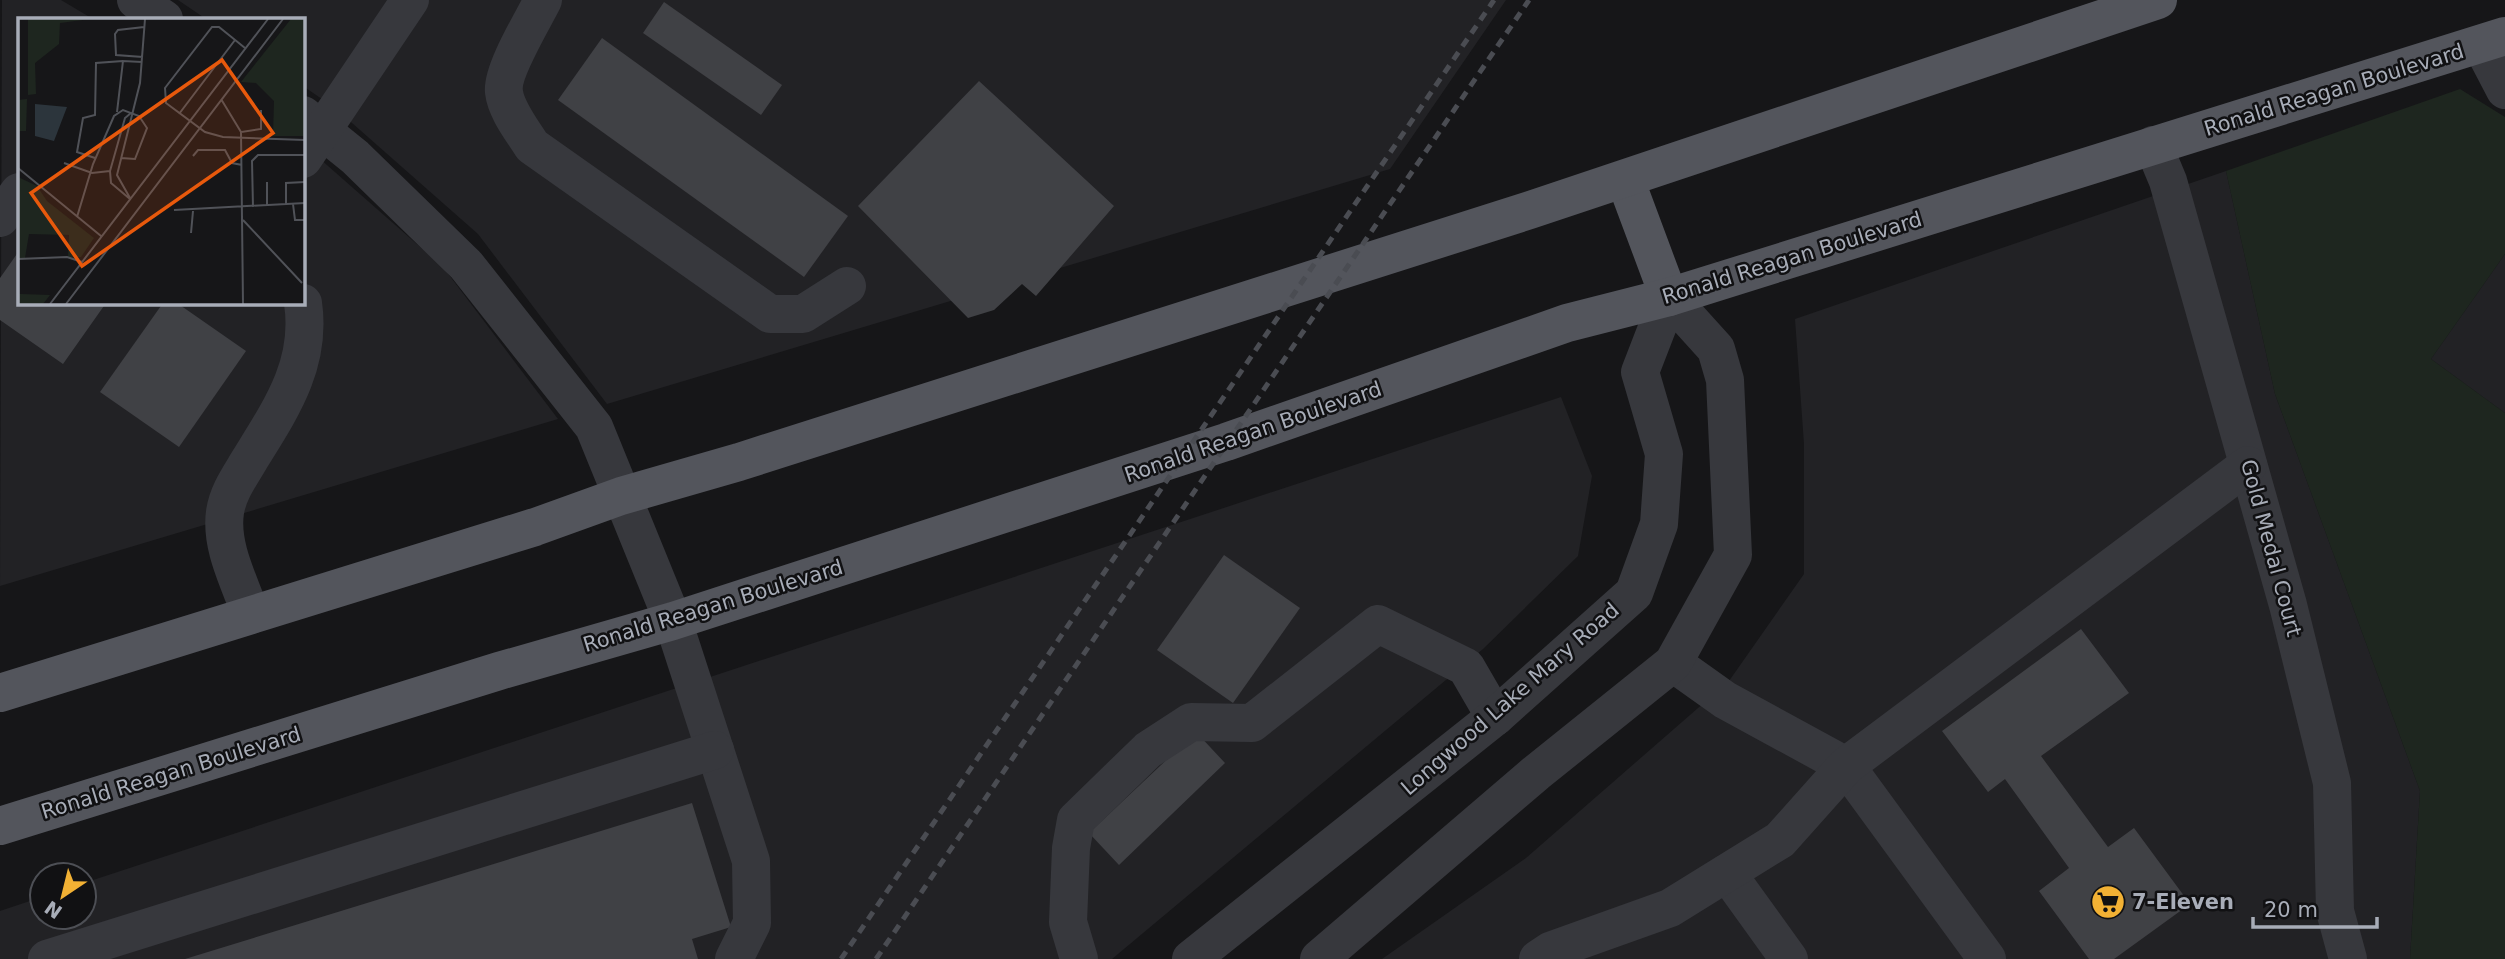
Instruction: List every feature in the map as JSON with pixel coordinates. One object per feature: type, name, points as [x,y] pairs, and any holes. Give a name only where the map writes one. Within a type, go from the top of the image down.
[{"type":"main road","points":[[0,693],[536,527],[621,496],[739,462],[1625,179],[2158,0]]},
{"type":"main road","name":"Ronald Reagan Boulevard","points":[[0,826],[512,667],[673,621],[1226,442],[1567,323],[1668,297],[2493,40]]},
{"type":"main road","points":[[1625,179],[1668,297]]},
{"type":"street","points":[[136,0],[163,18]]},
{"type":"street","points":[[410,0],[309,134],[466,265],[594,427],[673,621],[751,861],[752,923],[734,959]]},
{"type":"street","points":[[543,0],[510,68],[503,90],[512,114],[531,146],[770,314],[803,314],[847,286]]},
{"type":"street","points":[[2493,40],[2505,90]]},
{"type":"street","name":"Gold Medal Court","points":[[2153,145],[2168,181],[2288,605],[2332,783],[2335,911],[2348,959]]},
{"type":"street","points":[[0,218],[18,193]]},
{"type":"street","points":[[1319,959],[1536,773],[1673,663],[1732,555],[1725,380],[1716,349],[1668,297]]},
{"type":"street","name":"Longwood Lake Mary Road","points":[[1191,959],[1495,717],[1634,593],[1659,524],[1664,454],[1640,372],[1668,297]]},
{"type":"street","points":[[251,614],[227,547],[225,513],[234,485],[289,396],[296,378],[305,344],[303,304]]},
{"type":"street","points":[[1538,959],[1550,951],[1670,908],[1780,840],[1846,766],[2248,465]]},
{"type":"street","points":[[1079,959],[1068,922],[1071,848],[1076,820],[1148,750],[1191,722],[1252,723],[1378,624],[1466,667],[1495,717]]},
{"type":"street","points":[[1673,663],[1725,700],[1846,766],[1987,959]]},
{"type":"street","points":[[47,959],[715,750]]},
{"type":"street","points":[[1727,873],[1789,959]]},
{"type":"shaded area","points":[[2,0],[61,0],[91,18],[18,18],[18,304],[304,304],[304,145],[443,267],[558,419],[0,586]]},
{"type":"shaded area","points":[[178,0],[1506,0],[1390,169],[607,404],[478,234],[335,108],[304,87],[304,18],[205,18]]},
{"type":"shaded area","points":[[2460,89],[2505,117],[2505,254],[2431,359],[2505,413],[2505,959],[2410,959],[2420,791],[2275,394],[2226,171]]},
{"type":"shaded area","points":[[2226,171],[2275,394],[2420,791],[2410,959],[1382,959],[1526,858],[1729,681],[1804,574],[1804,444],[1795,319]]},
{"type":"shaded area","points":[[2505,254],[2505,413],[2431,359]]},
{"type":"shaded area","points":[[1561,397],[1592,476],[1578,556],[1483,649],[1112,959],[0,959],[0,911],[28,902],[28,931],[98,931],[98,878]]},
{"type":"building","points":[[664,2],[782,85],[761,115],[643,33]]},
{"type":"building","points":[[602,38],[848,216],[804,277],[558,100]]},
{"type":"building","points":[[979,81],[1114,206],[1036,296],[1022,284],[994,310],[968,318],[858,206]]},
{"type":"building","points":[[18,252],[18,304],[105,304],[63,364],[0,320],[0,278]]},
{"type":"building","points":[[162,304],[178,304],[246,351],[179,447],[100,392]]},
{"type":"building","points":[[1224,555],[1300,608],[1233,703],[1157,650]]},
{"type":"building","points":[[2081,629],[2129,693],[2041,756],[2108,847],[2134,828],[2190,904],[2114,959],[2089,959],[2039,891],[2069,868],[2005,779],[1988,792],[1942,731]]},
{"type":"building","points":[[1196,732],[1225,763],[1119,865],[1089,833]]},
{"type":"building","points":[[692,803],[731,927],[692,939],[698,959],[185,959]]},
{"type":"railway","points":[[841,959],[1494,0]]},
{"type":"railway","points":[[876,959],[1529,0]]},
{"type":"place","name":"7-Eleven","points":[[2108,902]]}]
